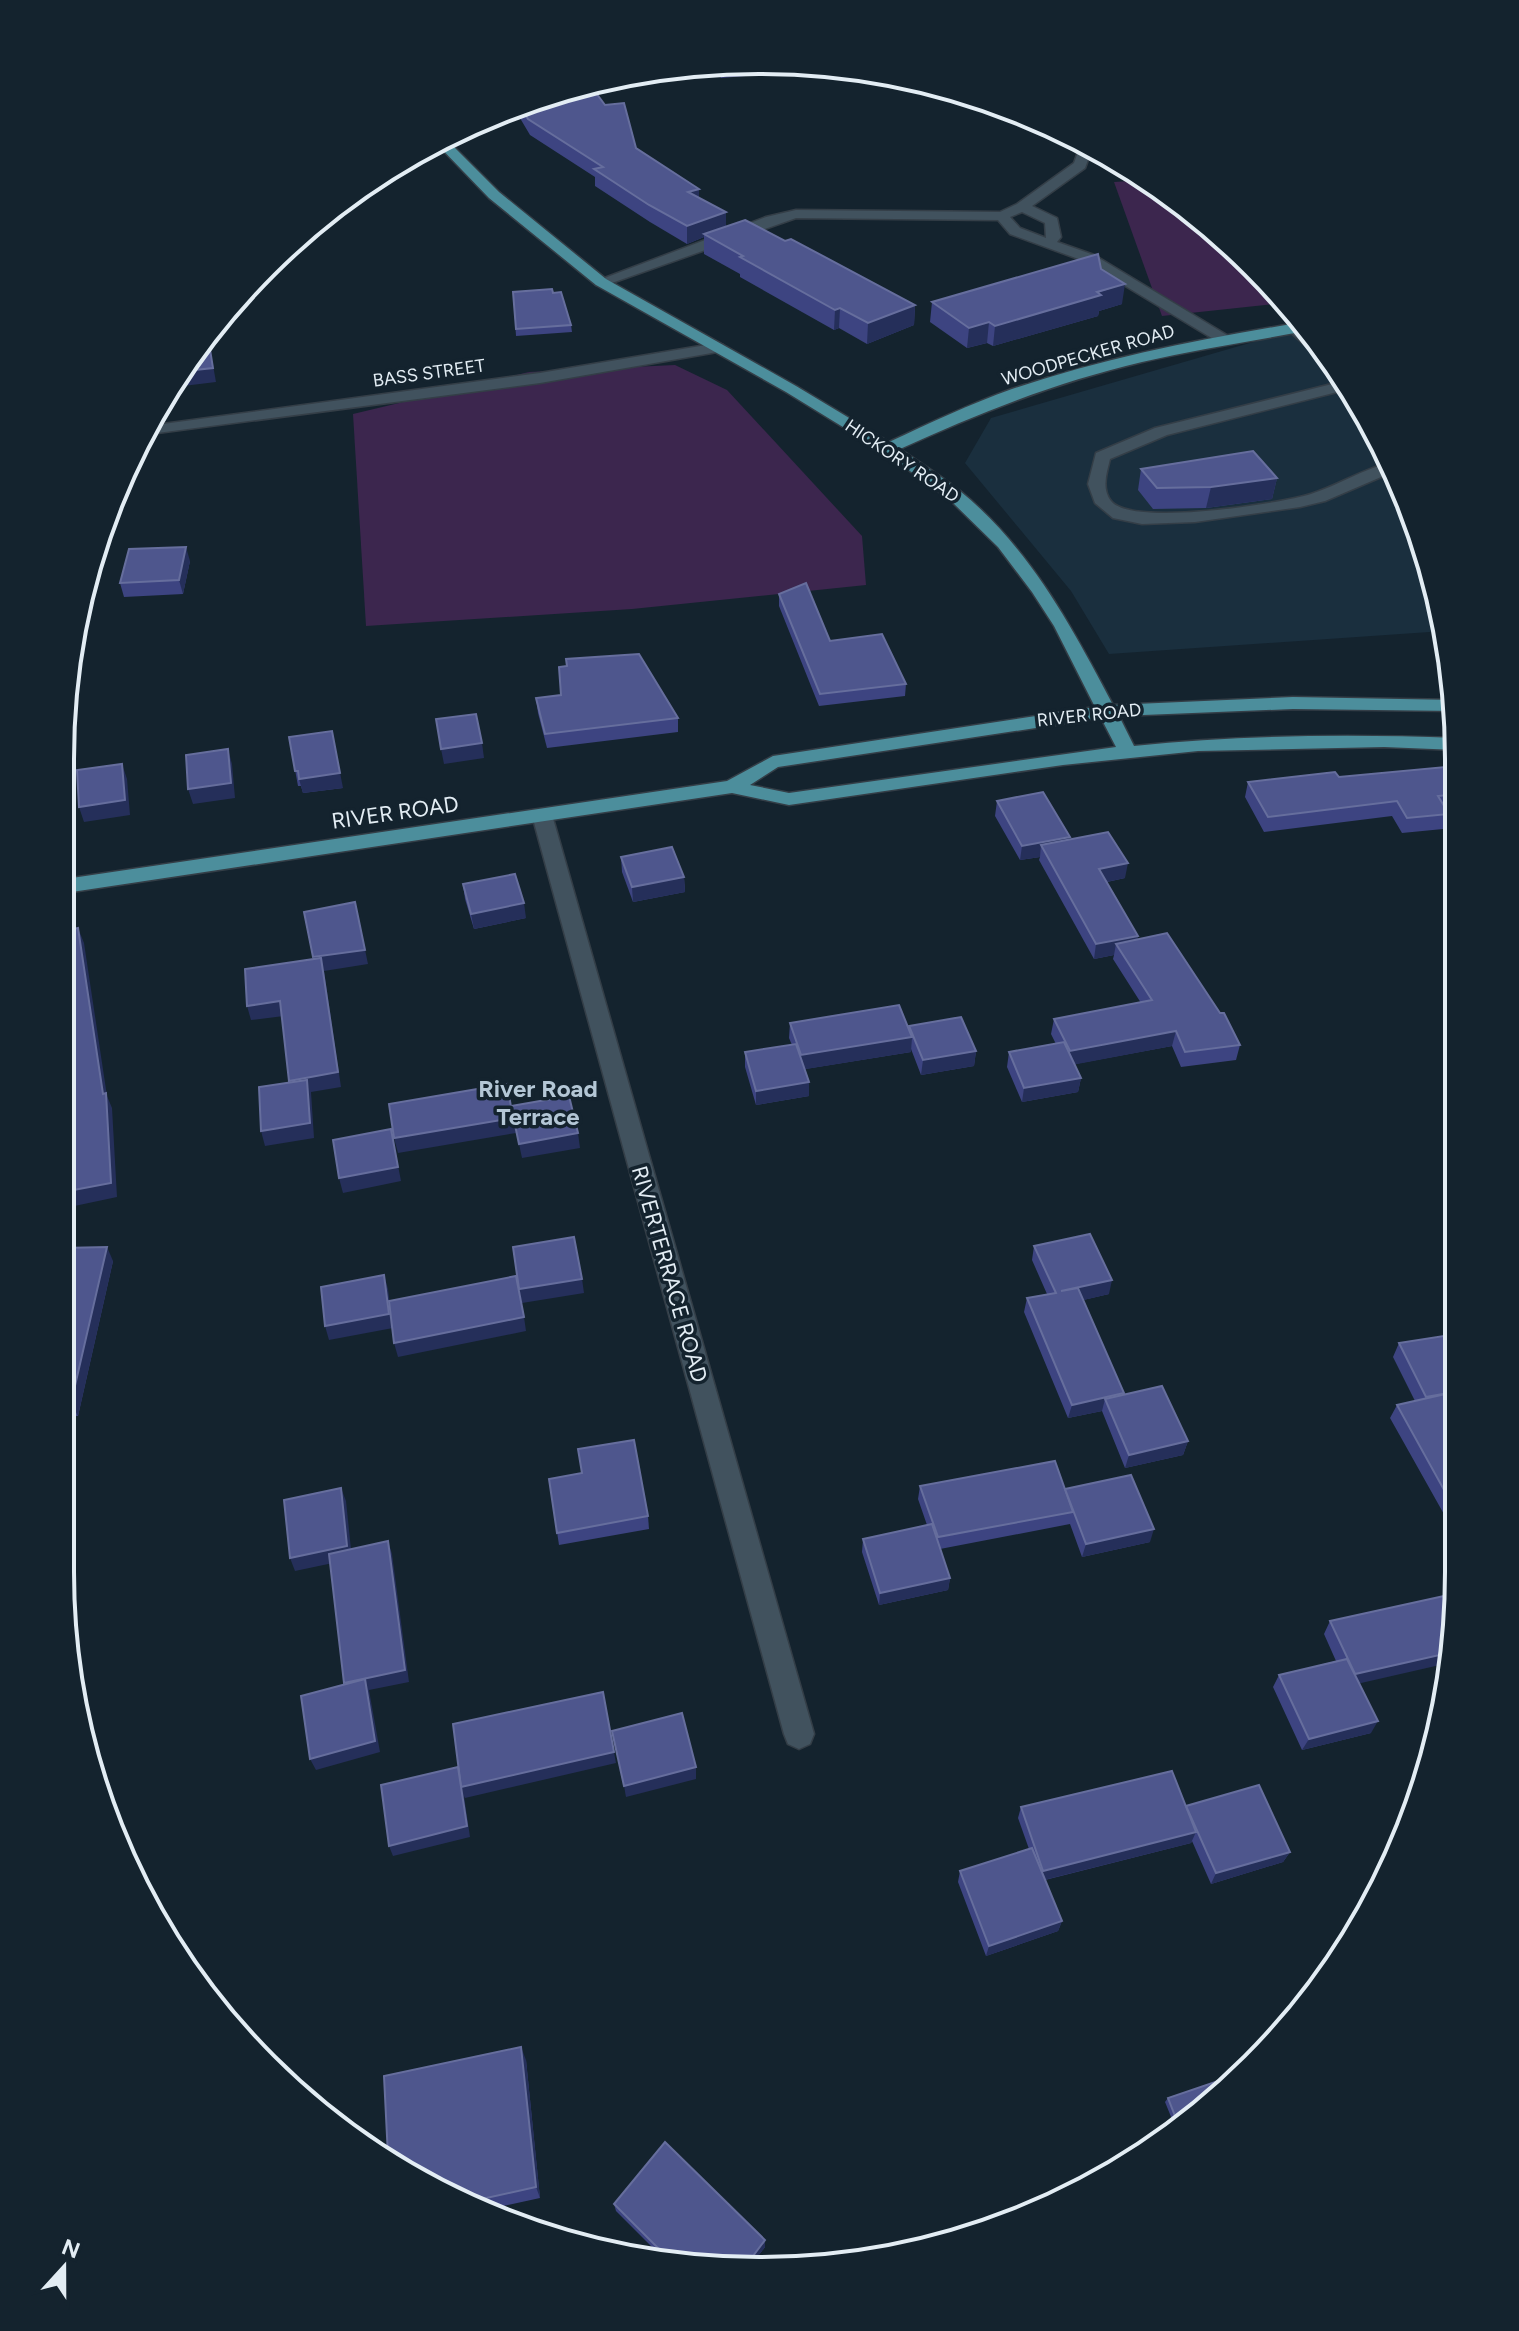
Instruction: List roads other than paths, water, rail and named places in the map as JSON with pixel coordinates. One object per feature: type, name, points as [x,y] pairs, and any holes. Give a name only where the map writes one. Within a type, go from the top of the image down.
[{"type":"main road","points":[[449,149],[494,195],[601,282],[718,348]]},
{"type":"main road","name":"WOODPECKER ROAD","points":[[888,448],[977,408],[1039,386],[1128,361],[1292,329]]},
{"type":"main road","name":"HICKORY ROAD","points":[[718,348],[888,448],[955,495],[1004,543],[1054,612],[1128,752]]},
{"type":"main road","name":"RIVER ROAD","points":[[732,787],[773,762],[1107,711],[1293,703],[1443,706]]},
{"type":"main road","name":"RIVER ROAD","points":[[74,885],[732,787],[789,799],[1128,752],[1255,742],[1445,743]]},
{"type":"street","points":[[601,282],[796,214],[1002,216],[1022,207],[1080,165],[1083,156]]},
{"type":"street","points":[[1022,207],[1052,221],[1054,237],[1050,242]]},
{"type":"street","points":[[1002,216],[1015,231],[1089,258],[1225,340]]},
{"type":"street","name":"BASS STREET","points":[[160,429],[540,378],[718,348]]},
{"type":"street","points":[[1335,389],[1307,400],[1235,411],[1197,421],[1120,446],[1102,456],[1096,488],[1105,504],[1126,518],[1145,521],[1185,519],[1318,497],[1380,470]]},
{"type":"street","name":"RIVERTERRACE ROAD","points":[[542,815],[799,1734]]},
{"type":"district","name":"River Road Terrace","points":[[538,1103]]}]
